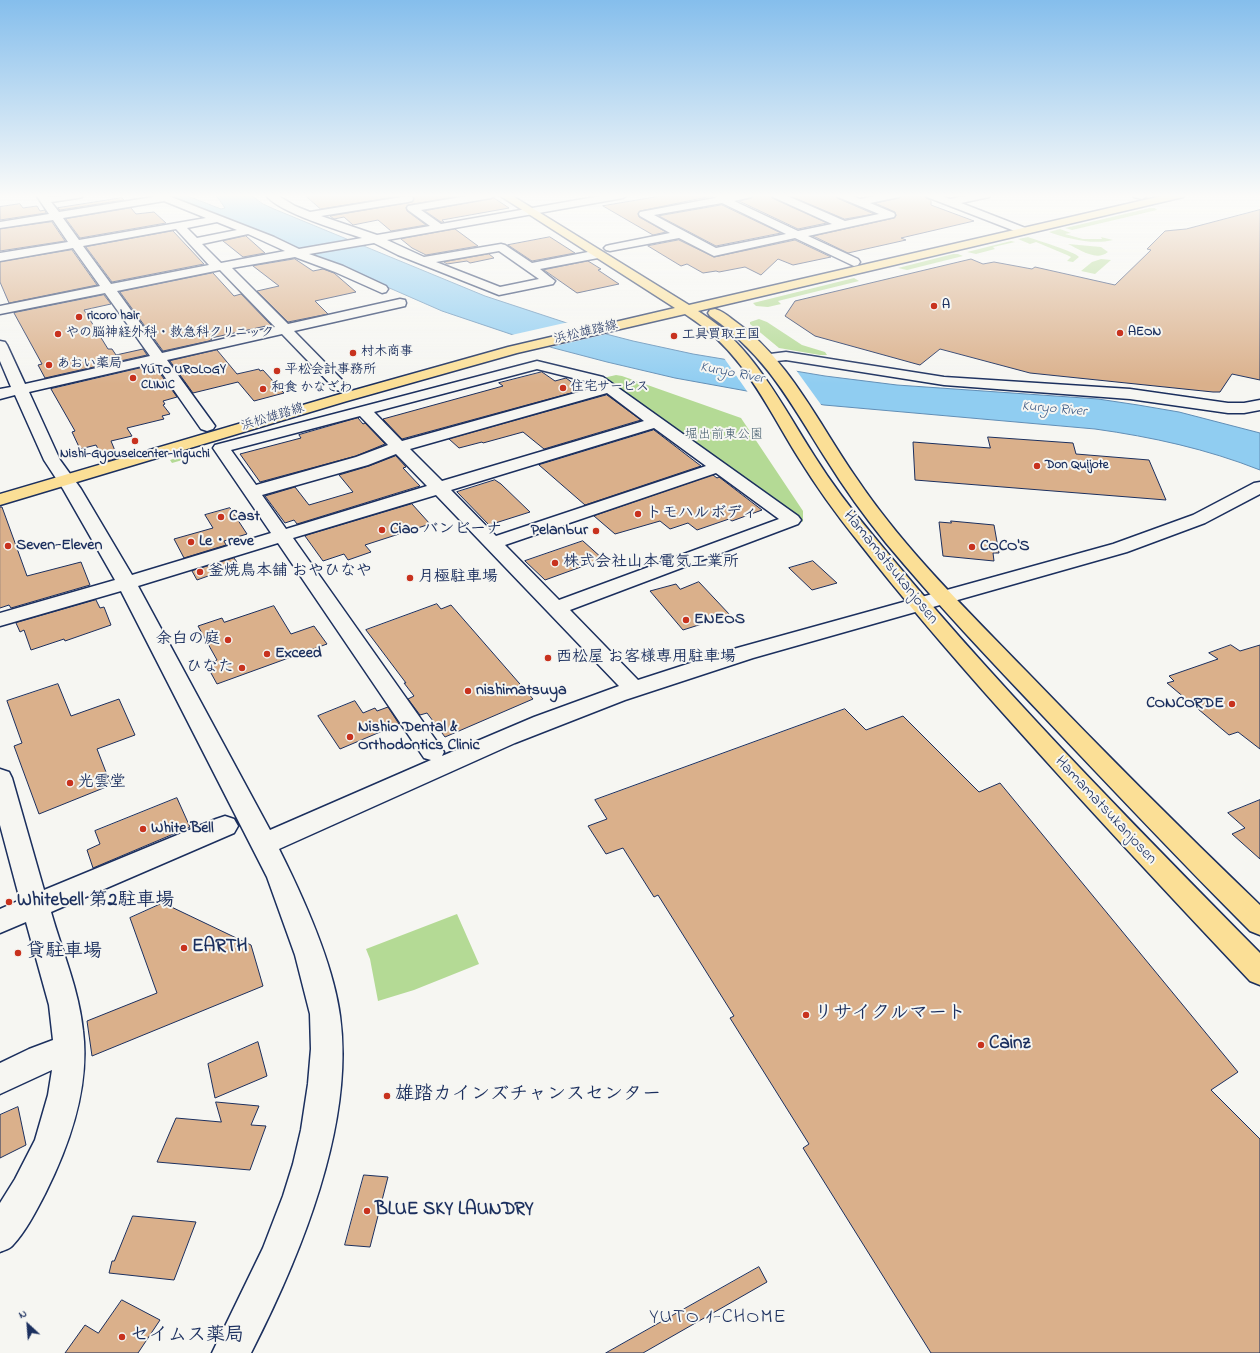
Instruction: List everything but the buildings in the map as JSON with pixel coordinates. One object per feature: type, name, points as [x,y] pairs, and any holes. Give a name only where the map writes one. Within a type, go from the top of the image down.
[{"type":"main road","name":"Hamamatsukanjosen","points":[[606,258],[743,333],[769,360],[835,460],[872,513],[893,539],[944,597],[1123,786],[1260,922]]},
{"type":"main road","name":"Hamamatsukanjosen","points":[[624,258],[689,304],[745,359],[773,400],[807,458],[832,495],[863,536],[920,604],[1052,755],[1260,972]]},
{"type":"main road","name":"浜松雄踏線","points":[[0,486],[62,475],[534,345],[603,329],[689,304],[871,258]]},
{"type":"main road","name":"浜松雄踏線","points":[[0,500],[62,475],[207,426],[341,387],[516,340],[584,324],[689,304],[899,258]]},
{"type":"street","points":[[86,258],[207,426]]},
{"type":"street","points":[[211,258],[341,387]]},
{"type":"street","points":[[0,310],[263,258]]},
{"type":"street","points":[[312,258],[382,289]]},
{"type":"street","points":[[415,258],[499,291],[549,281],[517,258]]},
{"type":"street","points":[[424,262],[444,258]]},
{"type":"street","points":[[530,267],[576,258]]},
{"type":"street","points":[[846,258],[854,262]]},
{"type":"street","points":[[0,394],[400,304]]},
{"type":"street","points":[[0,345],[52,460],[126,582],[264,844],[294,912],[317,976],[323,1004],[327,1035],[326,1073],[312,1158],[298,1204],[280,1253],[256,1305],[231,1353]]},
{"type":"street","points":[[769,360],[786,356],[944,381],[1130,394],[1228,408],[1260,405]]},
{"type":"street","points":[[432,752],[221,448],[537,365],[598,380],[792,520],[556,608]]},
{"type":"street","points":[[252,492],[362,461],[399,447],[609,388]]},
{"type":"street","points":[[363,410],[625,679],[633,689]]},
{"type":"street","points":[[0,620],[656,422]]},
{"type":"street","points":[[492,543],[718,467]]},
{"type":"street","points":[[264,844],[516,734],[633,689],[745,653],[1101,554],[1157,535],[1219,509],[1260,487]]},
{"type":"street","points":[[0,1234],[28,1190],[45,1157],[56,1127],[64,1097],[69,1050],[62,1001],[2,791]]},
{"type":"street","points":[[0,921],[225,826]]},
{"type":"street","points":[[0,1079],[40,1059],[69,1050]]},
{"type":"green space","points":[[937,258],[954,258],[907,270],[898,268]]},
{"type":"green space","points":[[1070,258],[1078,258],[1073,262],[1067,261]]},
{"type":"green space","points":[[1101,259],[1111,260],[1095,274],[1081,271],[1092,262]]},
{"type":"green space","points":[[854,278],[859,281],[778,301],[781,304],[768,307],[756,306],[753,303]]},
{"type":"green space","points":[[759,319],[767,322],[802,345],[825,352],[827,355],[779,348],[750,324],[750,322]]},
{"type":"green space","name":"堀出前東公園","points":[[616,375],[741,418],[803,511],[803,522],[603,378]]},
{"type":"green space","points":[[204,449],[207,453],[172,463],[170,460]]},
{"type":"green space","points":[[457,914],[479,964],[414,990],[378,1001],[370,959],[366,949]]},
{"type":"water","name":"Kuryo River","points":[[321,258],[393,258],[485,296],[579,327],[693,354],[825,376],[897,385],[1098,399],[1179,412],[1260,433],[1260,470],[1200,450],[1116,432],[824,405],[675,378],[546,346],[442,311]]},
{"type":"pier","points":[[569,322],[611,333],[547,348],[507,336]]},
{"type":"pier","points":[[724,358],[796,370],[822,406],[749,394]]},
{"type":"place","name":"A","points":[[934,306]]},
{"type":"place","name":"ricoro hair","points":[[79,317]]},
{"type":"place","name":"AEON","points":[[1120,333]]},
{"type":"place","name":"やの脳神経外科・救急科クリニック","points":[[58,334]]},
{"type":"place","name":"工具買取王国","points":[[674,336]]},
{"type":"place","name":"村木商事","points":[[353,353]]},
{"type":"place","name":"あおい薬局","points":[[49,365]]},
{"type":"place","name":"平松会計事務所","points":[[277,371]]},
{"type":"place","name":"YUTO UROLOGY CLINIC","points":[[133,378]]},
{"type":"place","name":"住宅サービス","points":[[563,388]]},
{"type":"place","name":"和食 かなざわ","points":[[263,389]]},
{"type":"place","name":"Nishi-Gyouseicenter-Iriguchi","points":[[135,441]]},
{"type":"place","name":"Don Quijote","points":[[1037,466]]},
{"type":"place","name":"トモハルボディ","points":[[638,514]]},
{"type":"place","name":"Cast","points":[[221,517]]},
{"type":"place","name":"Ciao バンビーナ","points":[[382,530]]},
{"type":"place","name":"Pelanbur","points":[[596,531]]},
{"type":"place","name":"Le・reve","points":[[191,542]]},
{"type":"place","name":"Seven-Eleven","points":[[8,546]]},
{"type":"place","name":"COCO'S","points":[[972,547]]},
{"type":"place","name":"株式会社山本電気工業所","points":[[555,563]]},
{"type":"place","name":"釜焼鳥本舗 おやひなや","points":[[200,572]]},
{"type":"place","name":"月極駐車場","points":[[410,578]]},
{"type":"place","name":"ENEOS","points":[[686,620]]},
{"type":"place","name":"余白の庭","points":[[228,640]]},
{"type":"place","name":"Exceed","points":[[267,654]]},
{"type":"place","name":"西松屋 お客様専用駐車場","points":[[548,658]]},
{"type":"place","name":"ひなた","points":[[242,668]]},
{"type":"place","name":"nishimatsuya","points":[[468,691]]},
{"type":"place","name":"CONCORDE","points":[[1232,704]]},
{"type":"place","name":"Nishio Dental & Orthodontics Clinic","points":[[350,737]]},
{"type":"place","name":"光雲堂","points":[[70,783]]},
{"type":"place","name":"White Bell","points":[[143,829]]},
{"type":"place","name":"Whitebell 第2駐車場","points":[[9,902]]},
{"type":"place","name":"EARTH","points":[[184,948]]},
{"type":"place","name":"貸駐車場","points":[[18,953]]},
{"type":"place","name":"リサイクルマート","points":[[806,1015]]},
{"type":"place","name":"Cainz","points":[[981,1045]]},
{"type":"place","name":"雄踏カインズチャンスセンター","points":[[387,1096]]},
{"type":"place","name":"BLUE SKY LAUNDRY","points":[[367,1211]]},
{"type":"place","name":"セイムス薬局","points":[[122,1337]]},
{"type":"district","name":"YUTO 1-CHOME","points":[[718,1319]]}]
